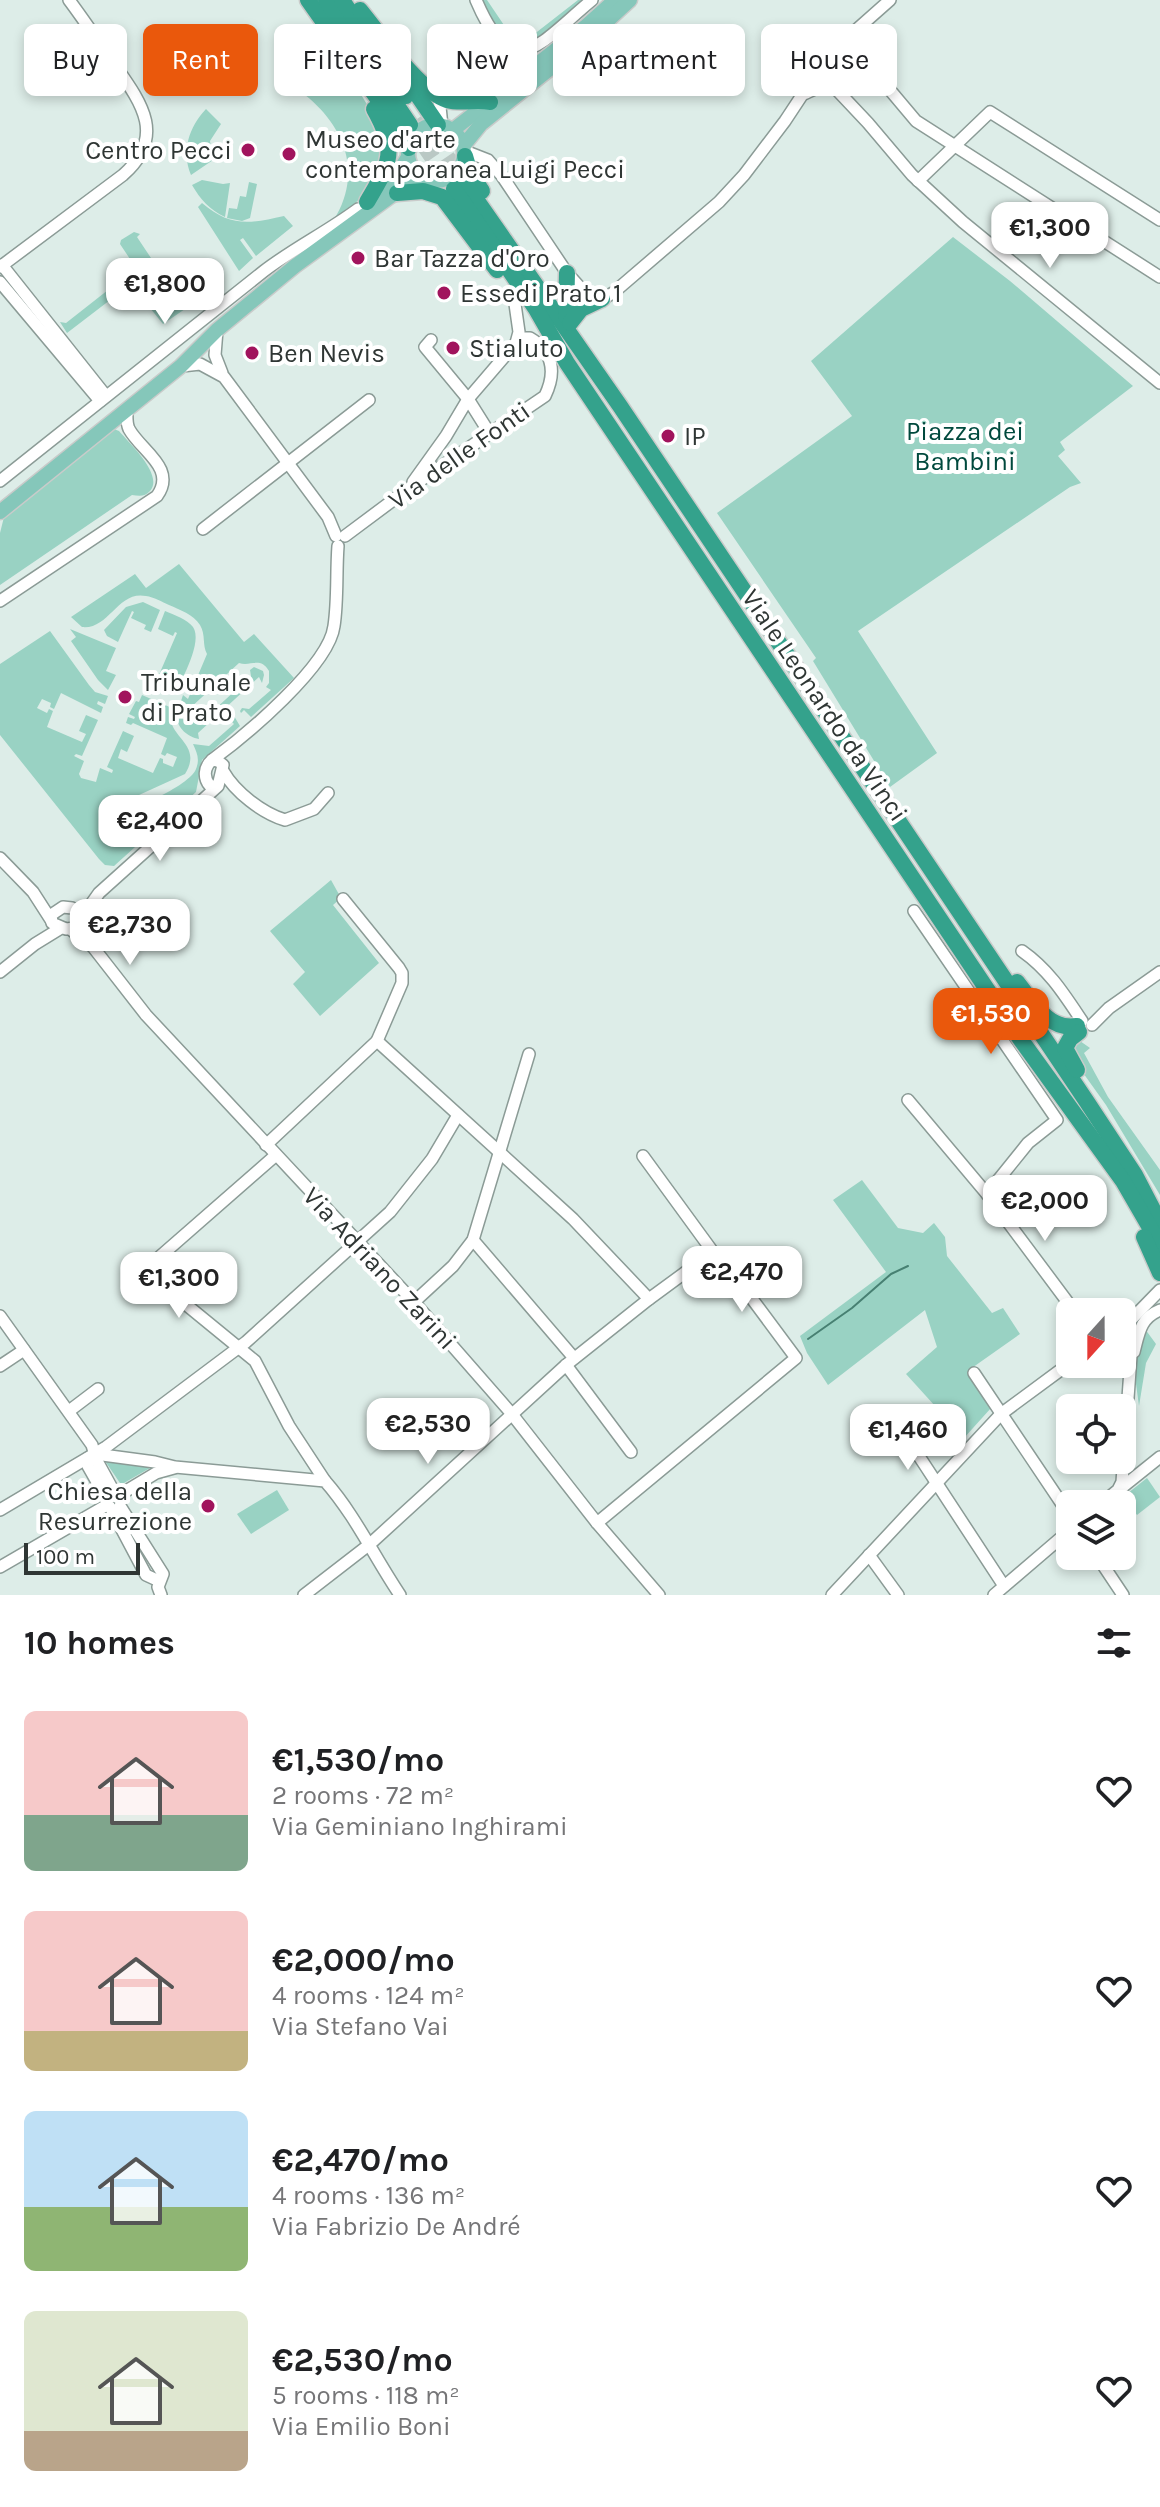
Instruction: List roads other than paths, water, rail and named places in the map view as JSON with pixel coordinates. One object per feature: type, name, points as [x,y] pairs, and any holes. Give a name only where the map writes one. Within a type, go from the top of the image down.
[{"type":"highway","points":[[308,0],[324,24]]},
{"type":"highway","points":[[326,0],[415,121],[342,0]]},
{"type":"highway","points":[[356,5],[404,64],[439,97],[458,102],[490,102]]},
{"type":"highway","points":[[356,5],[445,127]]},
{"type":"highway","points":[[362,206],[388,164],[390,146],[384,125],[368,96]]},
{"type":"highway","points":[[375,96],[406,139],[408,152]]},
{"type":"highway","points":[[464,151],[470,173],[570,325]]},
{"type":"highway","points":[[429,180],[567,363]]},
{"type":"highway","name":"Viale Leonardo da Vinci","points":[[1160,1223],[1135,1175],[570,325],[459,185],[567,363],[994,1000],[1123,1181],[1160,1245]]},
{"type":"highway","points":[[397,193],[430,192],[442,197],[450,207]]},
{"type":"highway","points":[[567,273],[570,325]]},
{"type":"highway","points":[[570,325],[581,309],[602,299]]},
{"type":"highway","points":[[977,940],[1012,975],[1045,1016],[1064,1027],[1086,1024]]},
{"type":"highway","points":[[1086,1024],[1067,1043],[1066,1053],[1133,1155],[1160,1203]]},
{"type":"highway","points":[[1056,1087],[1136,1221],[1160,1273]]},
{"type":"highway","points":[[1087,1102],[1133,1155]]},
{"type":"main road","points":[[537,65],[615,0]]},
{"type":"main road","points":[[0,512],[181,366],[217,330],[295,266],[397,193],[429,180],[454,176],[460,169],[464,151],[481,124],[592,35],[630,0]]},
{"type":"main road","points":[[0,499],[172,364],[219,320],[362,206],[397,175],[413,137],[421,129],[445,127],[498,96]]},
{"type":"main road","points":[[445,127],[464,151]]},
{"type":"main road","points":[[408,152],[411,168],[429,180]]},
{"type":"street","points":[[69,0],[138,99],[146,119],[146,141],[139,160],[123,175],[1,266],[13,288],[103,399]]},
{"type":"street","points":[[476,0],[488,24]]},
{"type":"street","points":[[537,45],[592,0]]},
{"type":"street","points":[[870,24],[887,3]]},
{"type":"street","points":[[863,24],[887,3]]},
{"type":"street","points":[[464,151],[488,160],[567,273],[583,291],[602,299],[613,293],[719,202],[744,175],[803,96]]},
{"type":"street","points":[[845,96],[918,181],[1160,383]]},
{"type":"street","points":[[895,96],[916,121],[1160,277]]},
{"type":"street","points":[[439,97],[445,127]]},
{"type":"street","points":[[918,181],[990,112],[1160,220]]},
{"type":"street","points":[[0,481],[294,248],[311,242],[362,206]]},
{"type":"street","points":[[0,282],[13,288]]},
{"type":"street","points":[[408,489],[468,399],[516,343],[519,332],[515,304],[519,298]]},
{"type":"street","points":[[0,972],[58,925],[82,919],[99,893],[218,786],[219,766],[236,741],[304,678],[328,643],[334,626],[340,539],[288,461],[224,377],[215,355],[217,330]]},
{"type":"street","name":"Via delle Fonti","points":[[340,539],[545,396],[553,368],[546,351],[530,338],[516,343]]},
{"type":"street","points":[[431,340],[425,347],[468,399],[490,434]]},
{"type":"street","points":[[181,366],[200,364],[224,377]]},
{"type":"street","points":[[203,529],[369,400]]},
{"type":"street","points":[[0,601],[162,490],[164,483],[160,467],[129,428],[127,409]]},
{"type":"street","points":[[110,424],[129,428]]},
{"type":"street","points":[[197,805],[207,766],[219,766]]},
{"type":"street","points":[[219,766],[237,788],[262,810],[285,820],[314,809],[328,793]]},
{"type":"street","points":[[205,778],[210,786],[237,788]]},
{"type":"street","points":[[0,858],[33,892],[58,925],[93,947]]},
{"type":"street","points":[[33,892],[82,919],[93,947]]},
{"type":"street","points":[[58,925],[51,915],[99,893]]},
{"type":"street","points":[[266,1145],[377,1041],[402,983],[402,973],[343,899]]},
{"type":"street","points":[[914,911],[1057,1120],[1028,1143],[987,1194]]},
{"type":"street","name":"Via Adriano Zarini","points":[[93,947],[146,1015],[414,1302],[511,1413],[658,1595]]},
{"type":"street","points":[[1022,951],[1053,977],[1086,1024],[1160,972]]},
{"type":"street","points":[[377,1041],[573,1219],[649,1299]]},
{"type":"street","points":[[414,1302],[443,1276],[473,1240],[529,1054]]},
{"type":"street","points":[[908,1100],[987,1194],[1065,1298]]},
{"type":"street","points":[[0,1510],[92,1456],[241,1347],[390,1212],[432,1159],[458,1115]]},
{"type":"street","points":[[276,1155],[156,1260],[151,1270],[156,1280],[241,1347],[258,1366],[319,1480],[370,1544],[374,1557],[400,1595]]},
{"type":"street","points":[[597,1523],[796,1358],[643,1156]]},
{"type":"street","points":[[473,1240],[570,1362],[631,1452]]},
{"type":"street","points":[[304,1595],[370,1544],[570,1362],[713,1252]]},
{"type":"street","points":[[1136,1315],[1160,1290]]},
{"type":"street","points":[[1136,1342],[1138,1331],[1148,1316],[1160,1310]]},
{"type":"street","points":[[0,1316],[69,1411],[113,1500],[163,1574],[158,1587],[161,1595]]},
{"type":"street","points":[[0,1366],[24,1350]]},
{"type":"street","points":[[974,1373],[1056,1495]]},
{"type":"street","points":[[832,1595],[1001,1414],[1056,1373]]},
{"type":"street","points":[[69,1411],[98,1389]]},
{"type":"street","points":[[911,1444],[1004,1586]]},
{"type":"street","points":[[92,1456],[319,1480]]},
{"type":"street","points":[[1118,1490],[1160,1457]]},
{"type":"street","points":[[0,1567],[156,1473],[175,1467]]},
{"type":"street","points":[[1136,1473],[1141,1473]]},
{"type":"street","points":[[1118,1490],[1123,1474]]},
{"type":"street","points":[[994,1595],[1056,1542]]},
{"type":"street","points":[[869,1555],[898,1595]]},
{"type":"street","points":[[1106,1570],[1123,1595]]},
{"type":"waterway","points":[[808,1339],[852,1308],[891,1274],[908,1266]]},
{"type":"tunnel","points":[[420,117],[464,182]]},
{"type":"tunnel","points":[[410,125],[454,189]]},
{"type":"place","name":"Centro Pecci","points":[[248,150]]},
{"type":"place","name":"Museo d'arte contemporanea Luigi Pecci","points":[[289,154]]},
{"type":"place","name":"Bar Tazza d'Oro","points":[[358,258]]},
{"type":"place","name":"Essedi Prato 1","points":[[444,293]]},
{"type":"place","name":"Stialuto","points":[[453,348]]},
{"type":"place","name":"Ben Nevis","points":[[252,353]]},
{"type":"place","name":"IP","points":[[668,436]]},
{"type":"place","name":"Tribunale di Prato","points":[[125,697]]},
{"type":"place","name":"Chiesa della Resurrezione","points":[[208,1506]]},
{"type":"park label","name":"Piazza dei Bambini","points":[[965,446]]}]
